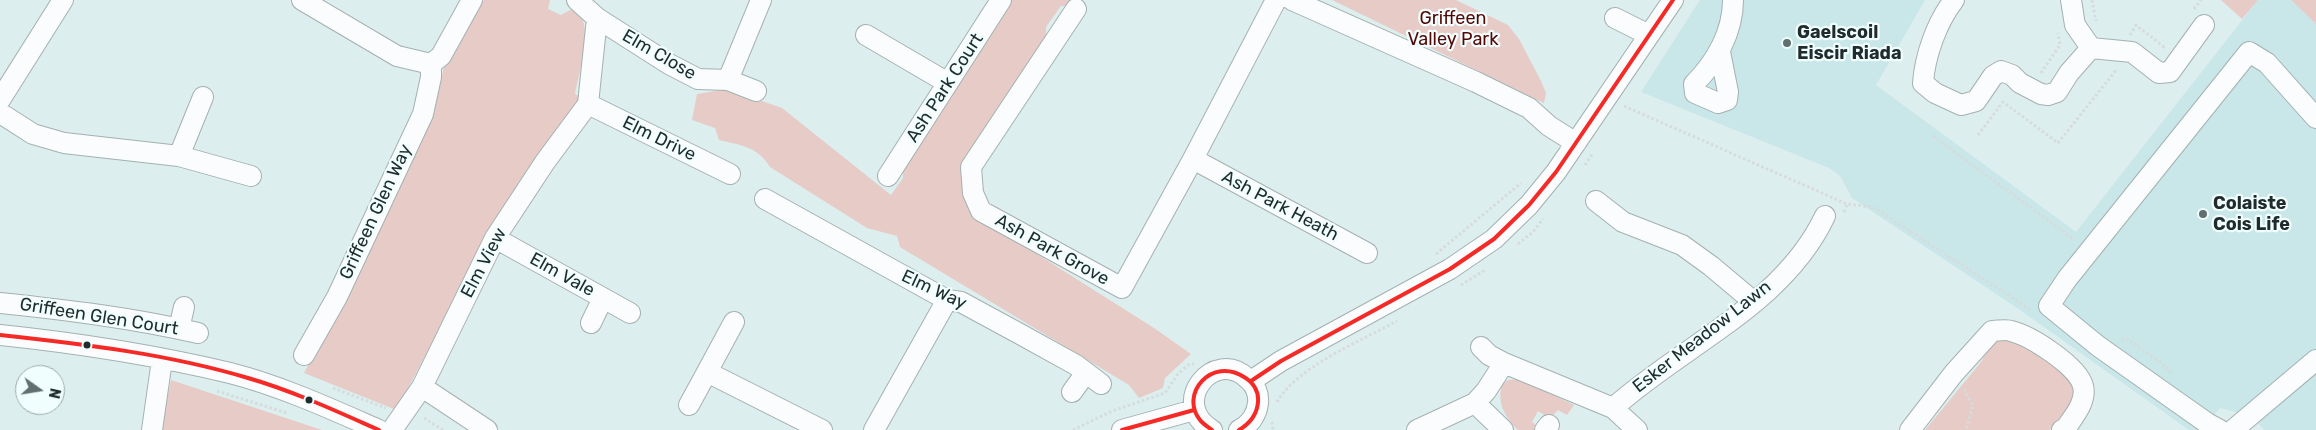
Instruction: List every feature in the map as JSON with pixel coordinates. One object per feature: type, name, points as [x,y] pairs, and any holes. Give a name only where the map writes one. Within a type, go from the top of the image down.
[{"type":"street","points":[[0,100],[64,0]]},
{"type":"street","points":[[302,0],[397,56],[431,64],[441,56],[472,0]]},
{"type":"street","name":"Elm Close","points":[[576,0],[597,18],[668,64],[698,79],[728,80],[756,91]]},
{"type":"street","points":[[728,80],[761,0]]},
{"type":"street","name":"Ash Park Court","points":[[888,176],[1001,0]]},
{"type":"street","name":"Ash Park Grove","points":[[1076,9],[971,167],[972,193],[981,211],[1122,288],[1193,159],[1276,0]]},
{"type":"street","points":[[1292,0],[1476,82],[1529,108],[1549,126],[1576,143]]},
{"type":"street","points":[[1251,381],[1281,361],[1450,269],[1494,239],[1529,205],[1556,172],[1673,0]]},
{"type":"street","points":[[1720,52],[1731,18],[1732,0]]},
{"type":"street","points":[[1954,0],[1945,12],[1925,64],[1923,83],[1935,94],[1961,105],[1976,101],[1993,76],[2001,70],[2041,94],[2057,92],[2091,48]]},
{"type":"street","points":[[2071,0],[2075,25],[2091,48],[2132,52],[2158,73],[2170,72],[2197,19]]},
{"type":"street","name":"Elm Close","points":[[588,104],[597,18]]},
{"type":"street","points":[[1616,18],[1650,35]]},
{"type":"street","points":[[866,35],[948,83]]},
{"type":"street","points":[[2220,430],[2204,421],[2098,346],[2049,306],[2078,265],[2249,52],[2267,64],[2316,118]]},
{"type":"street","name":"Griffeen Glen Way","points":[[304,354],[337,296],[423,114],[431,77],[431,64]]},
{"type":"street","points":[[179,156],[203,97]]},
{"type":"street","name":"Elm Drive","points":[[588,104],[730,174]]},
{"type":"street","name":"Elm View","points":[[392,430],[422,387],[495,238],[545,162],[588,104]]},
{"type":"street","points":[[0,113],[33,134],[64,143],[179,156],[251,176]]},
{"type":"street","name":"Ash Park Heath","points":[[1193,159],[1367,253]]},
{"type":"street","name":"Elm Way","points":[[764,200],[947,300],[961,302],[1076,365],[1093,379],[1072,392]]},
{"type":"street","points":[[1596,201],[1623,222],[1682,245],[1711,266],[1754,302]]},
{"type":"street","name":"Esker Meadow Lawn","points":[[1612,408],[1633,390],[1754,302],[1807,250],[1834,214]]},
{"type":"street","name":"Elm Vale","points":[[495,238],[630,313]]},
{"type":"street","points":[[591,323],[603,298]]},
{"type":"street","points":[[874,430],[947,300]]},
{"type":"street","name":"Griffeen Glen Court","points":[[0,303],[76,310],[189,331],[184,307]]},
{"type":"street","points":[[690,405],[734,322]]},
{"type":"street","points":[[1910,430],[1954,374],[1992,331],[2010,330],[2034,340],[2076,373],[2084,386],[2082,402],[2066,428],[2062,430]]},
{"type":"street","points":[[0,335],[71,343],[231,374],[299,396],[379,430]]},
{"type":"street","points":[[1481,347],[1489,355],[1504,363],[1612,408],[1637,430]]},
{"type":"street","points":[[152,430],[162,360]]},
{"type":"street","points":[[2233,430],[2316,360]]},
{"type":"street","points":[[1417,430],[1476,403],[1504,363]]},
{"type":"street","points":[[1212,430],[1206,426],[1194,410],[1197,388],[1203,378],[1212,372],[1223,369],[1234,370],[1251,381],[1257,392],[1258,402],[1251,422],[1242,429]]},
{"type":"street","points":[[707,372],[822,430]]},
{"type":"street","points":[[422,387],[487,430]]},
{"type":"street","points":[[1476,403],[1502,430]]},
{"type":"street","points":[[1122,430],[1194,410]]},
{"type":"path","points":[[2092,0],[2097,25]]},
{"type":"path","points":[[2197,19],[2201,0]]},
{"type":"path","points":[[2125,37],[2128,37],[2136,25],[2164,47],[2169,40]]},
{"type":"path","points":[[2038,78],[2060,45],[2056,27]]},
{"type":"path","points":[[1624,106],[1847,204],[1873,207],[2026,306],[2035,316]]},
{"type":"path","points":[[1933,136],[2079,244]]},
{"type":"path","points":[[1432,258],[1525,180]]},
{"type":"path","points":[[1834,214],[1847,204]]},
{"type":"path","points":[[2116,341],[2128,339],[2170,370],[2170,381]]},
{"type":"path","points":[[1073,430],[1112,411],[1165,393],[1178,374],[1188,365],[1196,364]]},
{"type":"path","points":[[1954,374],[1973,406],[1966,430]]},
{"type":"path","points":[[216,390],[290,414]]},
{"type":"path","points":[[424,418],[442,430]]},
{"type":"shaded area","name":"Colaiste Cois Life","points":[[1700,0],[1925,0],[1876,85],[2076,232],[2258,0],[2291,0],[2316,24],[2316,430],[2264,430],[2252,416],[2220,408],[2202,430],[2189,430],[2020,310],[1852,198],[1840,176],[1829,168],[1641,92]]},
{"type":"green space","points":[[484,0],[550,0],[548,9],[561,15],[572,9],[579,15],[585,32],[575,94],[580,97],[576,111],[534,160],[517,185],[401,401],[394,409],[304,373],[368,252],[435,108],[445,62]]},
{"type":"green space","points":[[1011,0],[1072,0],[1070,6],[1061,6],[1046,27],[1046,39],[962,166],[975,215],[1154,328],[1191,354],[1165,378],[1163,388],[1139,398],[1129,385],[900,247],[897,236],[867,228],[770,167],[754,151],[742,145],[719,140],[715,128],[692,120],[697,94],[727,89],[782,108],[891,195],[903,178],[903,168]]},
{"type":"green space","name":"Griffeen Valley Park","points":[[1332,0],[1456,0],[1508,25],[1519,39],[1541,81],[1546,93],[1544,103]]},
{"type":"green space","points":[[2221,0],[2258,0],[2242,19]]},
{"type":"green space","points":[[2291,0],[2316,0],[2316,24]]},
{"type":"green space","points":[[2012,335],[2073,379],[2076,396],[2057,425],[2049,430],[1925,430],[1981,362],[1996,336]]},
{"type":"green space","points":[[1520,379],[1574,405],[1567,415],[1558,410],[1552,416],[1546,416],[1538,411],[1532,422],[1537,426],[1535,430],[1518,430],[1505,414],[1500,397],[1502,384],[1508,380]]},
{"type":"green space","points":[[171,380],[322,430],[161,430]]},
{"type":"transit line","points":[[1251,381],[1281,361],[1450,269],[1494,239],[1529,205],[1556,172],[1673,0]]},
{"type":"transit line","points":[[0,335],[63,342],[187,362],[281,389],[379,430]]},
{"type":"transit line","points":[[1212,430],[1200,420],[1195,410],[1194,399],[1196,389],[1202,381],[1210,375],[1221,371],[1232,372],[1244,377],[1253,384],[1258,394],[1254,415],[1239,430]]},
{"type":"transit line","points":[[1122,430],[1194,410]]},
{"type":"place","name":"Gaelscoil Eiscir Riada","points":[[1787,43]]},
{"type":"place","name":"Colaiste Cois Life","points":[[2203,214]]}]
